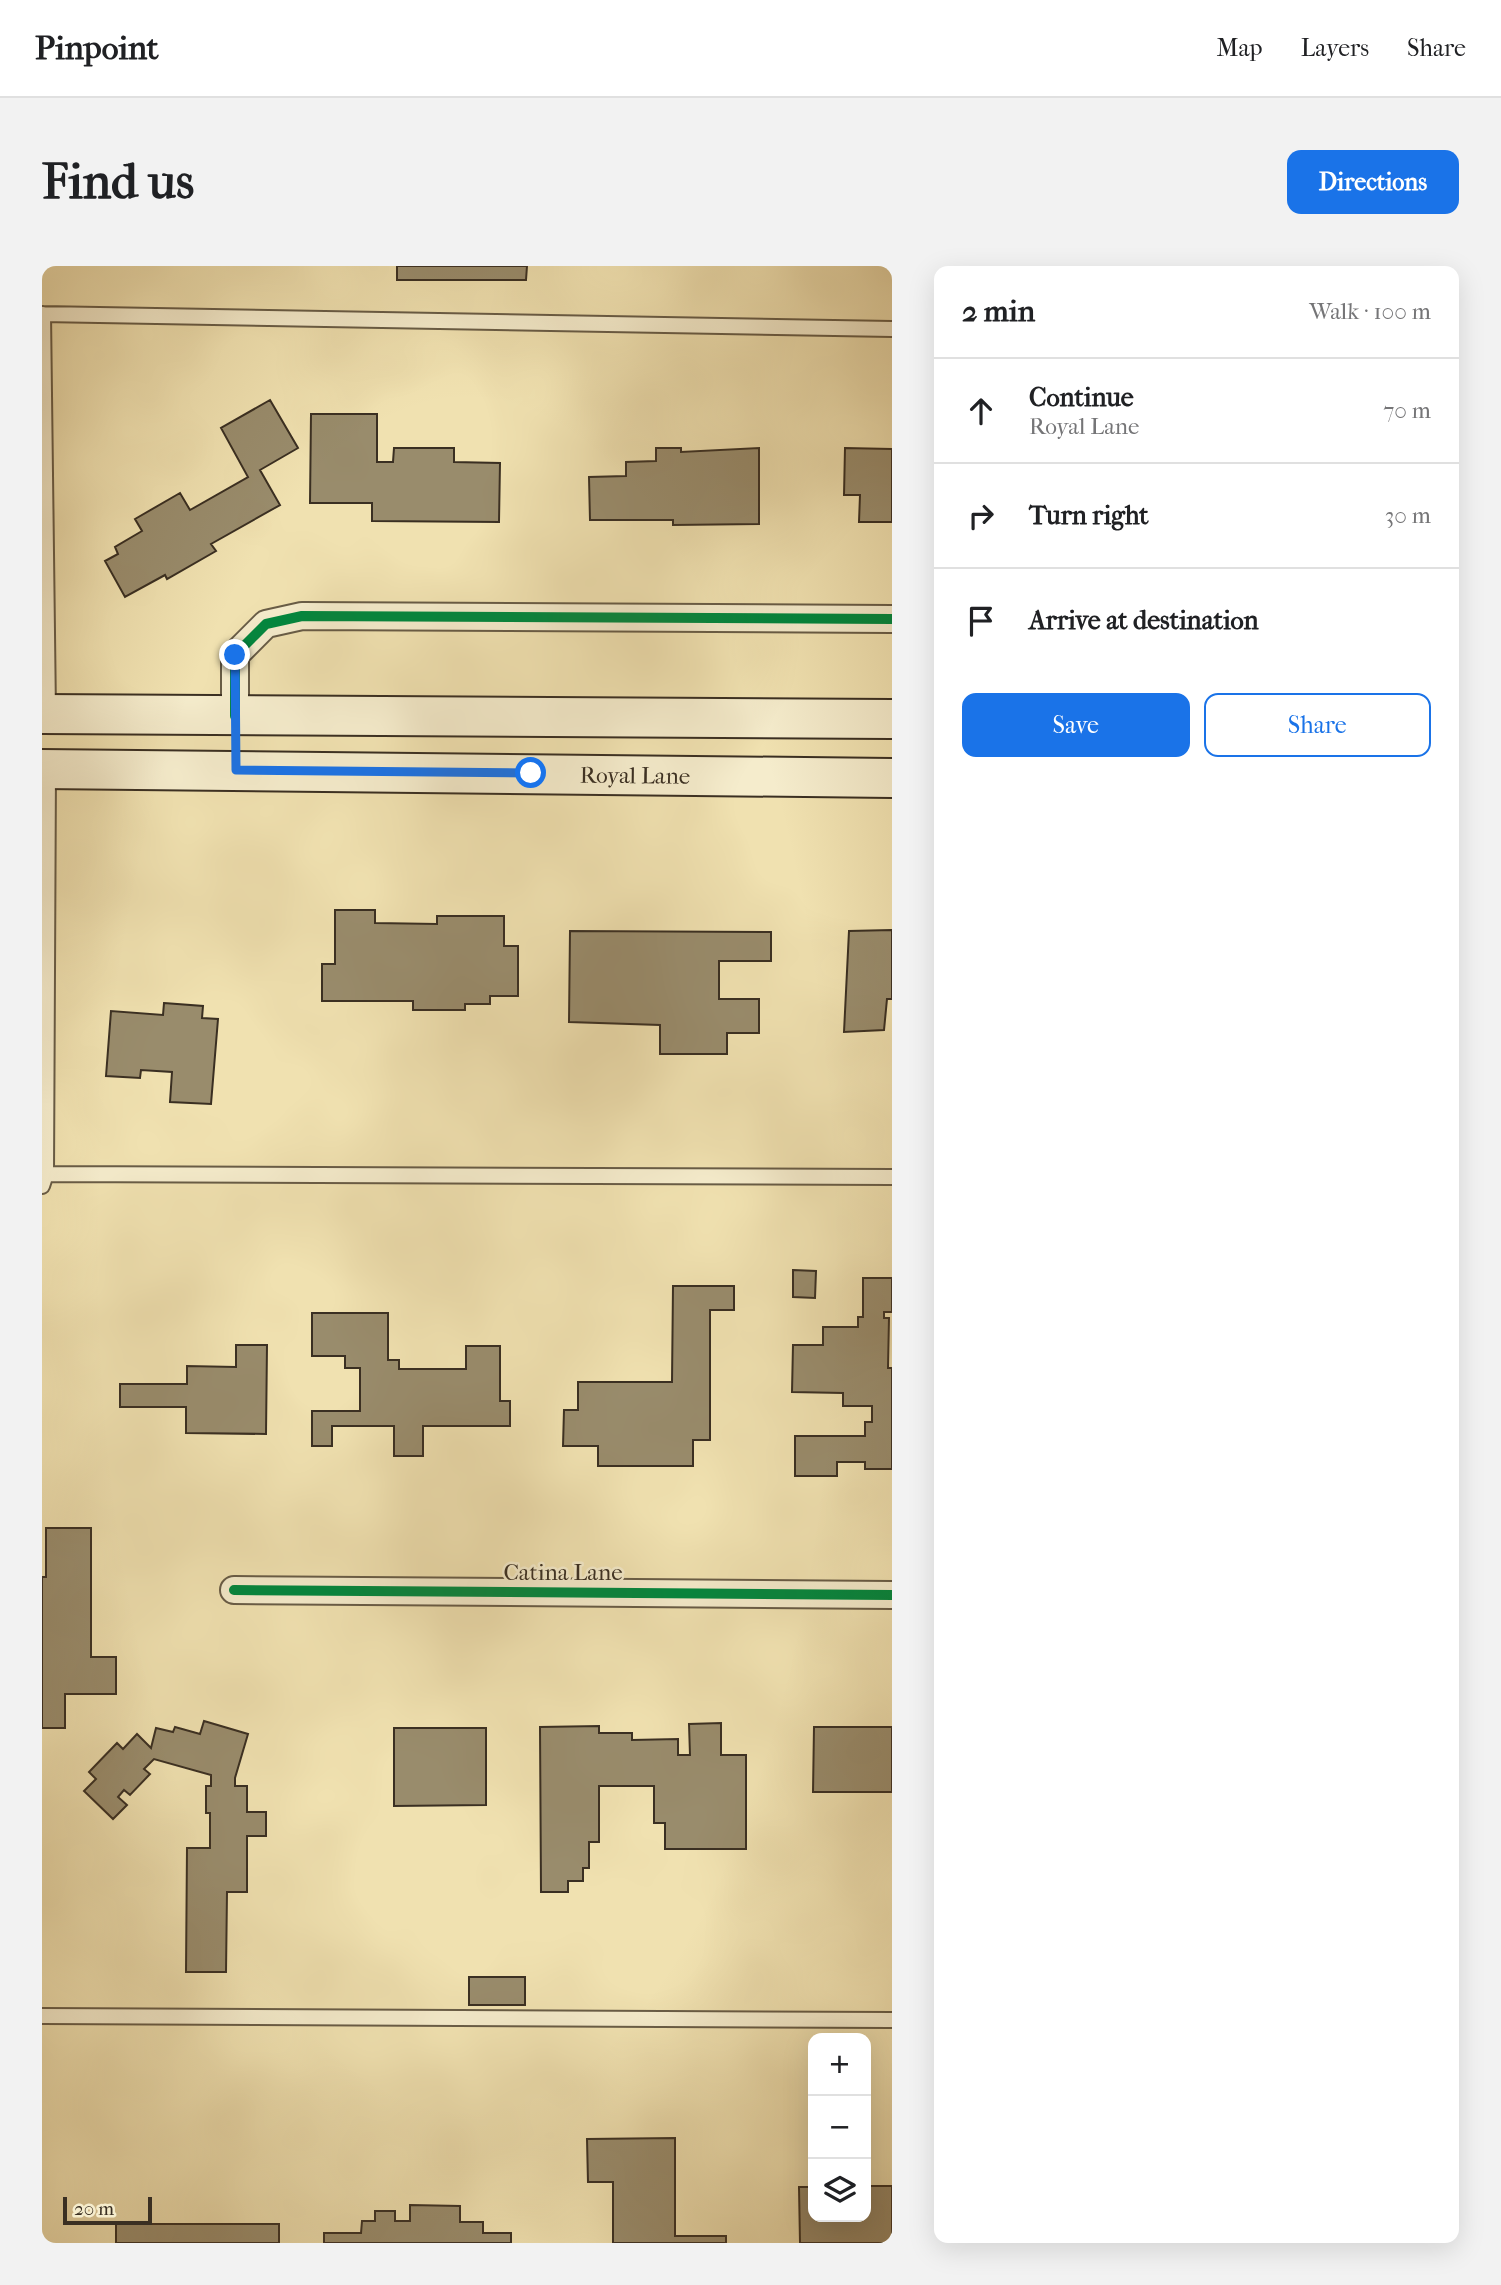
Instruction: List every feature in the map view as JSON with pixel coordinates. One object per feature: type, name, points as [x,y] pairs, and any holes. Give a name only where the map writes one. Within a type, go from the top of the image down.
[{"type":"main road","points":[[45,714],[892,719]]},
{"type":"main road","points":[[235,716],[236,770]]},
{"type":"main road","name":"Royal Lane","points":[[45,769],[892,778]]},
{"type":"street","points":[[235,716],[235,655],[266,624],[302,616],[892,619]]},
{"type":"street","name":"Catina Lane","points":[[234,1590],[892,1595]]},
{"type":"lane","points":[[45,714],[43,314],[892,328]]},
{"type":"lane","points":[[45,769],[44,1180],[892,1177]]},
{"type":"lane","points":[[42,2017],[892,2020]]},
{"type":"building","points":[[397,266],[527,266],[526,280],[397,280]]},
{"type":"building","points":[[270,400],[298,448],[260,470],[280,505],[211,544],[216,551],[167,579],[165,575],[125,597],[105,561],[118,554],[115,547],[142,531],[135,519],[180,493],[190,510],[248,477],[221,428]]},
{"type":"building","points":[[311,414],[377,414],[377,462],[393,462],[394,448],[454,448],[454,462],[500,463],[499,522],[372,521],[372,503],[310,503]]},
{"type":"building","points":[[656,448],[681,448],[681,452],[759,448],[759,524],[673,525],[673,520],[590,520],[589,477],[626,476],[626,462],[656,461]]},
{"type":"building","points":[[845,448],[892,449],[892,522],[859,522],[860,495],[844,495]]},
{"type":"building","points":[[335,910],[375,910],[375,923],[437,924],[437,916],[504,916],[504,946],[518,946],[518,996],[490,996],[490,1004],[465,1004],[465,1010],[413,1010],[413,1001],[322,1001],[322,964],[335,964]]},
{"type":"building","points":[[892,930],[892,999],[887,999],[884,1030],[844,1032],[849,931]]},
{"type":"building","points":[[570,931],[771,932],[771,961],[719,961],[719,999],[759,999],[759,1033],[727,1033],[727,1054],[660,1054],[660,1025],[569,1022]]},
{"type":"building","points":[[164,1003],[203,1006],[202,1018],[218,1019],[211,1104],[170,1102],[172,1072],[141,1070],[140,1078],[106,1076],[111,1011],[163,1015]]},
{"type":"building","points":[[793,1270],[816,1271],[815,1298],[793,1297]]},
{"type":"building","points":[[863,1278],[892,1278],[892,1312],[884,1312],[884,1318],[889,1318],[888,1368],[892,1368],[892,1469],[865,1469],[865,1462],[837,1462],[837,1476],[795,1476],[795,1436],[865,1436],[865,1422],[872,1422],[872,1406],[843,1406],[843,1393],[792,1392],[793,1345],[823,1345],[823,1327],[858,1327],[858,1317],[863,1317]]},
{"type":"building","points":[[673,1286],[734,1286],[734,1310],[710,1310],[710,1440],[693,1440],[693,1466],[598,1466],[598,1446],[563,1446],[564,1410],[578,1410],[578,1382],[672,1382]]},
{"type":"building","points":[[312,1313],[388,1313],[388,1360],[399,1360],[399,1369],[466,1369],[466,1346],[500,1346],[500,1401],[510,1401],[510,1426],[423,1426],[423,1456],[394,1456],[394,1426],[332,1426],[332,1446],[312,1446],[312,1411],[360,1411],[360,1368],[345,1368],[345,1356],[312,1356]]},
{"type":"building","points":[[236,1345],[267,1345],[266,1434],[186,1433],[186,1407],[120,1407],[120,1384],[187,1384],[187,1366],[236,1367]]},
{"type":"building","points":[[46,1528],[91,1528],[91,1657],[116,1657],[116,1694],[65,1694],[65,1728],[42,1728],[42,1577],[46,1577]]},
{"type":"building","points":[[204,1721],[248,1734],[235,1786],[247,1786],[247,1812],[266,1812],[266,1836],[247,1836],[247,1892],[227,1892],[226,1972],[186,1972],[187,1848],[210,1848],[210,1813],[206,1813],[206,1786],[211,1786],[211,1775],[154,1759],[144,1769],[150,1774],[130,1795],[124,1790],[118,1797],[127,1805],[113,1819],[84,1791],[96,1779],[89,1772],[117,1743],[123,1749],[137,1734],[151,1748],[156,1728],[173,1732],[175,1727],[200,1734]]},
{"type":"building","points":[[721,1723],[721,1755],[746,1755],[746,1849],[665,1849],[665,1823],[654,1823],[654,1786],[599,1786],[599,1842],[589,1842],[589,1868],[583,1868],[583,1881],[568,1881],[568,1892],[541,1892],[540,1727],[599,1726],[599,1733],[632,1733],[632,1740],[678,1739],[678,1755],[690,1755],[689,1724]]},
{"type":"building","points":[[814,1727],[892,1727],[892,1792],[813,1792]]},
{"type":"building","points":[[394,1728],[486,1728],[486,1805],[394,1806]]},
{"type":"building","points":[[469,1977],[525,1977],[525,2005],[469,2005]]},
{"type":"building","points":[[675,2138],[675,2236],[726,2236],[726,2243],[613,2243],[613,2182],[588,2182],[587,2139]]},
{"type":"building","points":[[871,2186],[892,2186],[892,2243],[800,2243],[799,2187],[808,2187],[808,2222],[871,2222]]},
{"type":"building","points":[[410,2205],[460,2206],[460,2222],[483,2222],[483,2233],[511,2233],[511,2243],[324,2243],[324,2233],[361,2233],[362,2221],[375,2221],[375,2211],[395,2211],[395,2221],[410,2221]]},
{"type":"building","points":[[116,2224],[279,2224],[279,2243],[116,2243]]},
{"type":"cycle path","points":[[235,716],[235,655],[266,624],[302,616],[892,619]]},
{"type":"cycle path","points":[[234,1590],[892,1595]]},
{"type":"route","points":[[235,655],[236,770],[531,773]]}]
